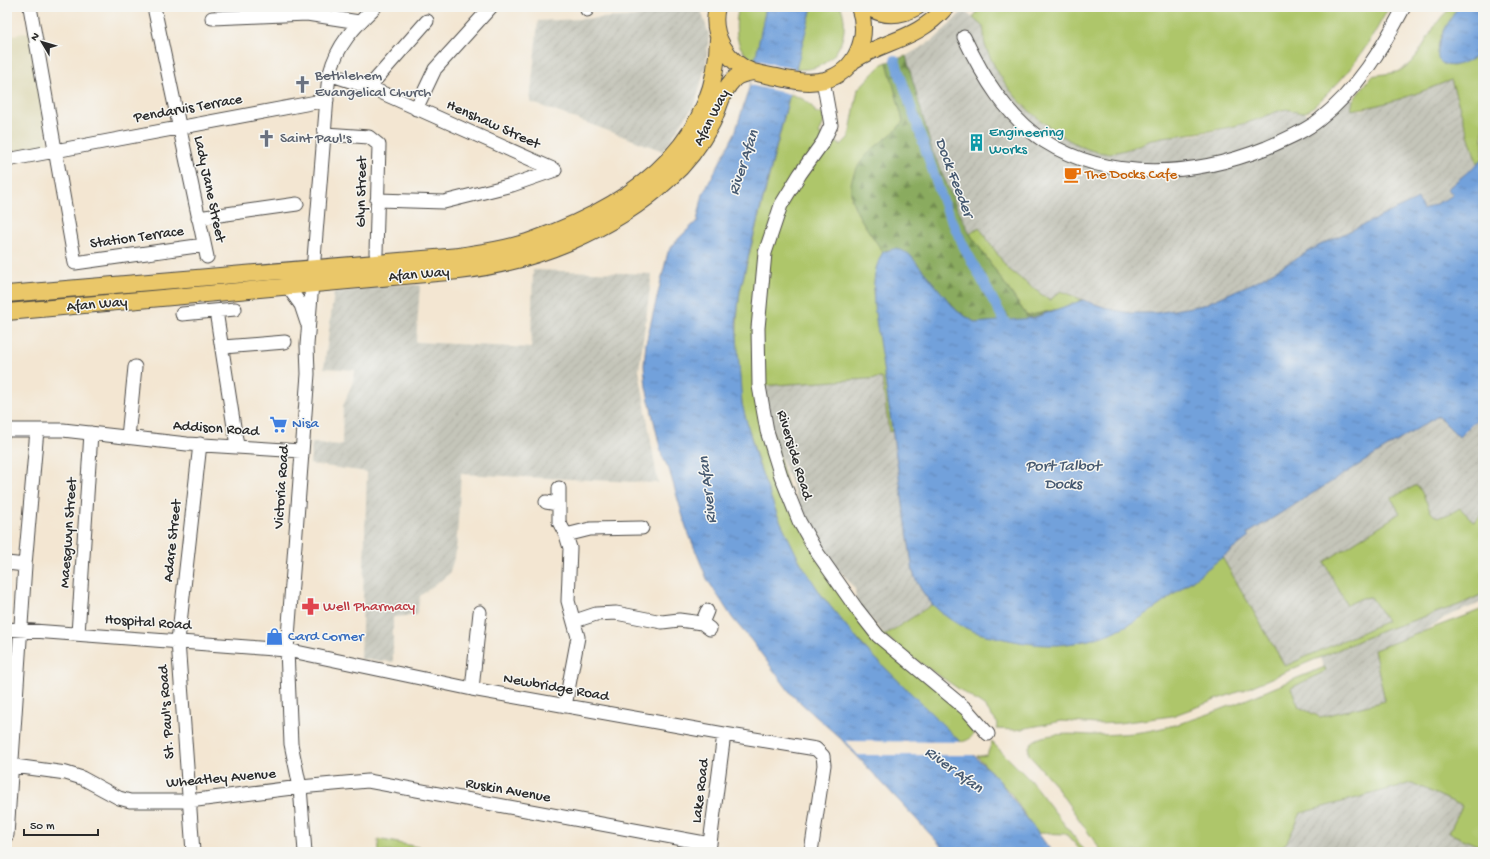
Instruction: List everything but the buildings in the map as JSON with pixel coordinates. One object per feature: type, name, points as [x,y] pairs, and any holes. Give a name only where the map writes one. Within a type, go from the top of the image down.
[{"type":"main road","points":[[854,60],[863,40],[864,30],[859,7]]},
{"type":"main road","points":[[868,7],[874,11],[891,14],[905,12],[918,7]]},
{"type":"main road","points":[[716,14],[718,39],[732,59],[753,72],[793,81],[814,82],[835,76],[865,53],[915,33],[946,7]]},
{"type":"main road","name":"Afan Way","points":[[7,294],[458,256],[505,248],[532,241],[564,228],[607,207],[663,167],[690,135],[703,112],[710,94],[718,53],[718,39]]},
{"type":"main road","name":"Afan Way","points":[[7,312],[478,269],[527,257],[565,244],[617,217],[643,201],[668,180],[700,144],[729,84],[738,76],[753,72]]},
{"type":"street","points":[[30,7],[56,150]]},
{"type":"street","name":"Lady Jane Street","points":[[154,7],[206,251]]},
{"type":"street","name":"Victoria Road","points":[[305,852],[300,787],[291,744],[287,650],[308,374],[308,329],[313,285],[329,74],[337,50],[359,22],[376,7]]},
{"type":"street","points":[[416,109],[436,69],[490,7]]},
{"type":"street","points":[[709,7],[716,14]]},
{"type":"street","points":[[964,37],[982,61],[1000,101],[1035,134],[1056,147],[1083,160],[1113,168],[1137,170],[1192,168],[1222,163],[1254,152],[1292,136],[1319,120],[1362,76],[1404,7]]},
{"type":"street","points":[[212,18],[307,14],[359,22]]},
{"type":"street","points":[[368,87],[426,21]]},
{"type":"street","name":"Henshaw Street","points":[[329,74],[368,87],[555,170],[512,185],[444,202],[377,200]]},
{"type":"street","name":"Riverside Road","points":[[823,80],[831,125],[824,142],[800,174],[781,205],[765,253],[758,328],[759,386],[767,431],[781,476],[799,521],[816,551],[856,608],[878,636],[966,709],[988,734]]},
{"type":"street","name":"Pendarvis Terrace","points":[[7,160],[327,100]]},
{"type":"street","name":"Glyn Street","points":[[325,134],[369,137],[379,145],[376,252]]},
{"type":"street","name":"Station Terrace","points":[[56,150],[75,263],[206,251]]},
{"type":"street","points":[[198,218],[296,204]]},
{"type":"street","points":[[288,286],[301,306],[308,329]]},
{"type":"street","points":[[182,314],[235,309]]},
{"type":"street","points":[[216,311],[223,347],[237,446]]},
{"type":"street","points":[[223,347],[285,342]]},
{"type":"street","points":[[128,437],[135,367]]},
{"type":"street","name":"Addison Road","points":[[7,430],[63,430],[200,444],[301,451]]},
{"type":"street","points":[[7,835],[9,766],[37,430]]},
{"type":"street","name":"Maesgwyn Street","points":[[78,634],[91,433]]},
{"type":"street","name":"Adare Street","points":[[178,641],[200,444]]},
{"type":"street","points":[[559,488],[552,503],[570,548],[568,601],[575,621],[578,637],[566,706]]},
{"type":"street","points":[[566,535],[590,529],[628,533],[642,528]]},
{"type":"street","points":[[7,564],[25,565]]},
{"type":"street","points":[[472,688],[473,625],[480,612]]},
{"type":"street","points":[[575,621],[596,614],[616,613],[662,622],[679,620],[707,621]]},
{"type":"street","name":"Hospital Road","points":[[7,629],[287,650]]},
{"type":"street","name":"St. Paul's Road","points":[[178,641],[193,852]]},
{"type":"street","name":"Newbridge Road","points":[[287,650],[566,706],[816,749],[820,752],[824,765],[811,852]]},
{"type":"street","name":"Lake Road","points":[[709,848],[724,734]]},
{"type":"street","name":"Wheatley Avenue","points":[[9,766],[66,773],[82,778],[119,798],[130,801],[189,801],[300,787]]},
{"type":"street","name":"Ruskin Avenue","points":[[300,787],[368,781],[709,848]]},
{"type":"shaded area","points":[[642,7],[700,7],[709,35],[706,64],[696,102],[663,151],[530,102],[538,21],[642,16]]},
{"type":"shaded area","points":[[962,12],[967,13],[983,27],[984,44],[1005,83],[1022,105],[1045,125],[1069,140],[1092,151],[1114,153],[1165,136],[1194,135],[1216,131],[1258,119],[1283,109],[1305,112],[1314,123],[1348,92],[1353,100],[1351,110],[1362,110],[1423,91],[1451,80],[1477,163],[1447,189],[1453,194],[1450,197],[1423,210],[1417,199],[1318,246],[1255,282],[1203,305],[1156,313],[1131,313],[1113,310],[1086,300],[1027,316],[970,234],[957,208],[932,150],[906,56],[935,39]]},
{"type":"shaded area","points":[[30,32],[48,146],[7,153],[7,36]]},
{"type":"shaded area","points":[[533,270],[652,274],[639,370],[658,483],[461,474],[456,552],[449,574],[420,596],[417,615],[393,617],[393,662],[361,659],[367,472],[310,464],[312,443],[342,444],[343,406],[353,381],[355,370],[324,368],[334,293],[382,285],[420,285],[416,342],[531,348]]},
{"type":"shaded area","points":[[882,378],[889,431],[892,431],[913,572],[918,585],[933,604],[885,635],[856,601],[855,589],[842,573],[835,571],[804,517],[778,449],[759,386]]},
{"type":"shaded area","points":[[1483,413],[1483,602],[1448,616],[1420,633],[1374,650],[1398,750],[1299,707],[1290,688],[1296,678],[1324,668],[1320,658],[1285,666],[1222,557],[1249,537],[1247,534],[1438,416],[1459,437]]},
{"type":"shaded area","points":[[1412,783],[1463,806],[1483,852],[1276,852],[1287,842],[1301,813]]},
{"type":"green space","points":[[739,7],[766,7],[756,60],[743,52],[737,38],[736,22]]},
{"type":"green space","points":[[812,7],[841,7],[844,19],[844,31],[841,42],[836,52],[829,60],[819,66],[808,69],[795,69]]},
{"type":"green space","points":[[980,7],[1389,7],[1354,64],[1336,85],[1308,111],[1302,113],[1285,109],[1235,126],[1162,137],[1125,150],[1104,153],[1082,147],[1067,139],[1040,120],[1018,99],[999,74],[984,43],[983,27],[973,18]]},
{"type":"green space","points":[[1453,7],[1458,7],[1441,36],[1438,46],[1444,65],[1453,66],[1483,54],[1483,159],[1477,163],[1451,80],[1389,102],[1351,110],[1353,100],[1372,76],[1396,72],[1408,65],[1415,58],[1438,22]]},
{"type":"green space","points":[[906,56],[932,150],[970,234],[1027,316],[1059,309],[1023,320],[976,323],[957,311],[909,254],[887,250],[883,252],[864,224],[852,200],[851,187],[853,175],[861,162],[874,148],[897,129],[903,121],[887,62]]},
{"type":"green space","points":[[887,62],[904,121],[896,131],[864,158],[851,199],[858,213],[883,252],[876,268],[873,292],[892,431],[889,432],[882,378],[760,386],[794,510],[856,608],[972,722],[972,736],[968,740],[960,742],[888,672],[854,636],[838,617],[811,579],[780,522],[772,501],[745,417],[738,374],[737,333],[740,291],[790,94],[805,100],[816,113],[822,113],[824,122],[819,134],[841,145],[849,137],[858,89],[882,64]]},
{"type":"green space","points":[[979,227],[1007,268],[1046,298],[1050,300],[1061,291],[1083,300],[1059,309],[1027,316],[970,234]]},
{"type":"green space","points":[[1415,486],[1418,486],[1432,514],[1436,516],[1449,514],[1460,508],[1474,522],[1483,513],[1483,594],[1459,605],[1382,631],[1243,690],[1172,716],[1119,723],[1096,724],[1062,721],[1016,730],[996,729],[998,724],[984,706],[910,656],[885,635],[933,604],[950,619],[966,628],[1005,639],[1040,644],[1070,643],[1098,637],[1124,627],[1148,613],[1222,557],[1285,666],[1387,621],[1371,597],[1362,598],[1347,605],[1324,562],[1400,513],[1391,498]]},
{"type":"green space","points":[[1483,609],[1483,852],[1476,852],[1479,846],[1449,833],[1462,806],[1412,783],[1301,813],[1287,842],[1276,852],[1102,852],[1052,781],[1029,755],[1029,746],[1034,740],[1043,737],[1066,734],[1093,735],[1133,733],[1156,729],[1180,723],[1230,706],[1325,667],[1326,671],[1291,688],[1299,707],[1320,717],[1385,701],[1374,650]]},
{"type":"green space","points":[[992,742],[1030,780],[1086,852],[1082,852],[1066,834],[1037,833],[1012,795],[977,756],[987,755]]},
{"type":"green space","points":[[378,839],[443,852],[379,852]]},
{"type":"water","name":"River Afan","points":[[766,7],[812,7],[750,249],[740,291],[736,323],[742,404],[757,460],[777,514],[799,560],[822,596],[861,644],[998,779],[1052,852],[947,852],[841,739],[792,695],[751,640],[733,619],[707,579],[686,527],[669,469],[662,456],[646,387],[644,365],[646,343],[668,252],[677,240],[697,221],[703,194],[735,133],[750,85]]},
{"type":"water","points":[[1458,7],[1483,7],[1483,54],[1460,64],[1448,65],[1438,59],[1439,45],[1450,19]]},
{"type":"water","name":"Port Talbot Docks","points":[[1483,159],[1483,413],[1459,437],[1438,416],[1247,534],[1249,537],[1171,597],[1142,617],[1127,626],[1095,638],[1077,643],[1039,645],[974,632],[963,627],[942,613],[924,594],[913,572],[874,306],[875,271],[883,252],[897,248],[909,254],[957,311],[976,323],[1033,318],[1083,300],[1113,310],[1131,313],[1156,313],[1203,305],[1255,282],[1318,246],[1418,199],[1423,210],[1450,197],[1453,194],[1447,189]]},
{"type":"pier","points":[[756,60],[795,69],[790,94],[750,85]]},
{"type":"pier","points":[[845,741],[964,742],[976,755],[858,755]]},
{"type":"waterway","name":"Dock Feeder","points":[[895,60],[944,204],[964,247],[1005,322]]},
{"type":"place","name":"Bethlehem Evangelical Church","points":[[302,85]]},
{"type":"place","name":"Saint Paul's","points":[[267,139]]},
{"type":"place","name":"Engineering Works","points":[[976,142]]},
{"type":"place","name":"The Docks Cafe","points":[[1072,175]]},
{"type":"place","name":"Nisa","points":[[279,424]]},
{"type":"place","name":"Well Pharmacy","points":[[310,607]]},
{"type":"place","name":"Card Corner","points":[[275,637]]}]
